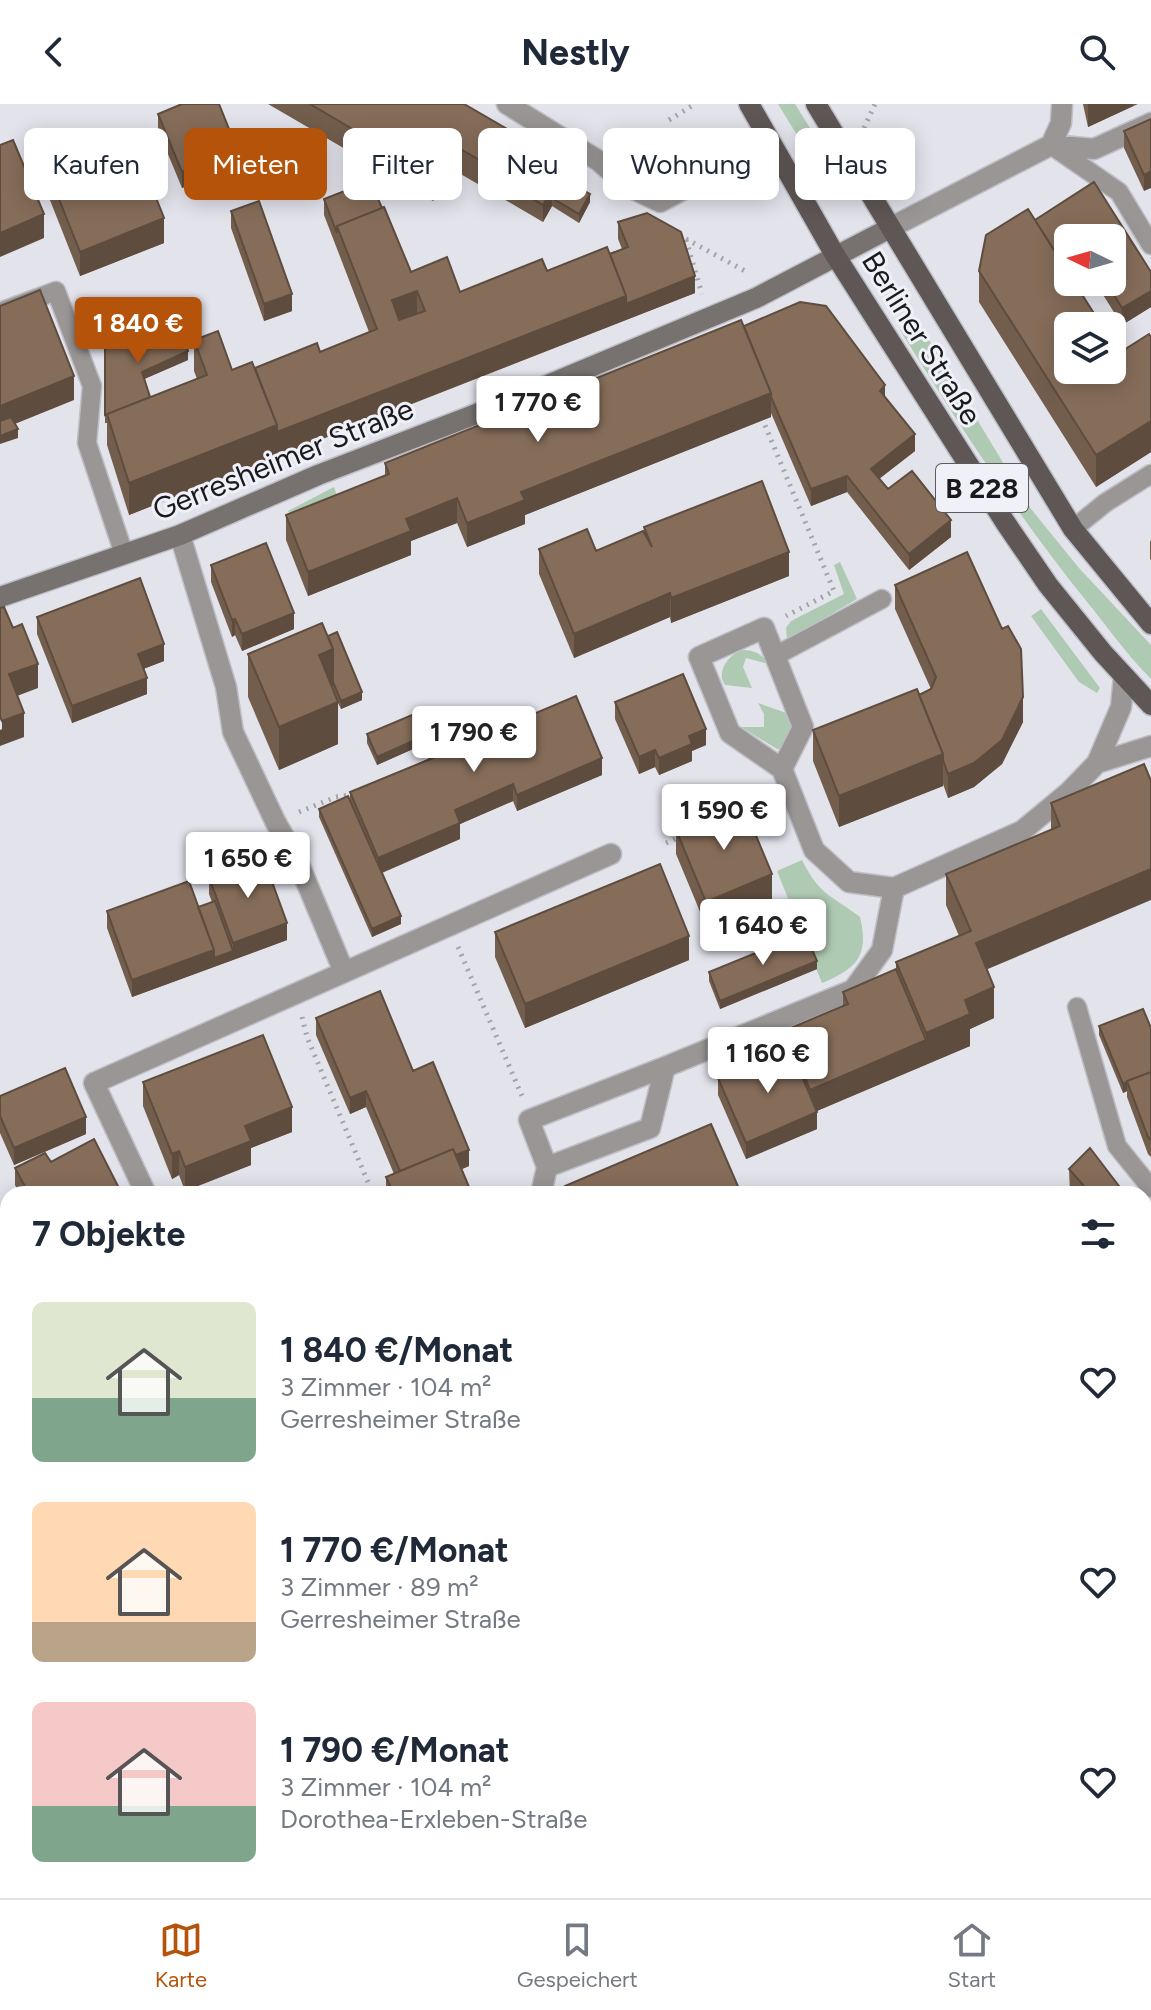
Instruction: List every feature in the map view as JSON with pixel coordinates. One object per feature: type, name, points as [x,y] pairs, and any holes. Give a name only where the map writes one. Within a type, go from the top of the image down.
[{"type":"main road","name":"Berliner Straße","points":[[749,104],[835,255],[1005,522],[1048,585],[1151,705]]},
{"type":"main road","name":"Berliner Straße","points":[[816,104],[1073,529],[1151,624]]},
{"type":"street","points":[[507,104],[603,164]]},
{"type":"street","points":[[1051,145],[1061,123],[1062,104]]},
{"type":"street","points":[[890,228],[1051,145],[1094,149],[1151,123]]},
{"type":"street","name":"Gerresheimer Straße","points":[[0,597],[180,535],[318,475],[502,404],[742,304],[890,228]]},
{"type":"street","points":[[180,535],[226,687],[233,732],[298,862],[344,972]]},
{"type":"street","points":[[782,769],[803,727],[764,628],[699,657],[730,733],[782,769],[814,850],[849,882],[894,888],[1022,831],[1069,792],[1097,763],[1121,707],[1124,676]]},
{"type":"street","points":[[1097,763],[1151,746]]},
{"type":"street","points":[[142,1186],[94,1083],[611,854]]},
{"type":"street","points":[[543,1186],[547,1167],[529,1120],[853,990],[882,950],[894,888]]},
{"type":"street","points":[[547,1167],[650,1128],[665,1067]]},
{"type":"lane","points":[[1051,145],[1119,192],[1151,245]]},
{"type":"lane","points":[[0,312],[56,291],[92,386],[87,443],[124,554]]},
{"type":"lane","points":[[1073,529],[1105,503],[1151,474]]},
{"type":"lane","points":[[775,656],[882,599]]},
{"type":"lane","points":[[1077,1007],[1117,1146],[1149,1186]]},
{"type":"path","points":[[665,122],[695,104]]},
{"type":"path","points":[[864,128],[875,104]]},
{"type":"path","points":[[702,294],[686,239],[745,271]]},
{"type":"path","points":[[759,412],[834,591],[764,628]]},
{"type":"path","points":[[734,813],[789,789]]},
{"type":"path","points":[[275,821],[336,797],[360,793]]},
{"type":"path","points":[[666,843],[694,831]]},
{"type":"path","points":[[450,924],[529,1120]]},
{"type":"path","points":[[292,994],[370,1186]]},
{"type":"green space","points":[[778,104],[795,104],[810,128],[795,128],[795,132]]},
{"type":"green space","points":[[917,320],[1031,509],[1079,568],[1151,645],[1151,679],[1066,575],[968,437],[900,330]]},
{"type":"green space","points":[[334,487],[337,496],[290,514],[288,511]]},
{"type":"green space","points":[[840,562],[857,599],[787,640],[786,628],[791,621],[844,594],[834,565]]},
{"type":"green space","points":[[1041,609],[1100,688],[1097,693],[1079,682],[1031,616]]},
{"type":"green space","points":[[742,650],[757,653],[769,664],[746,658],[743,667],[752,688],[725,685],[722,679],[727,662]]},
{"type":"green space","points":[[758,703],[792,715],[793,727],[784,748],[777,749],[741,727],[764,727],[764,714]]},
{"type":"green space","points":[[802,860],[820,888],[860,917],[863,941],[858,959],[844,972],[822,983],[777,871]]},
{"type":"building","points":[[182,104],[219,104],[229,128],[184,128],[182,172],[168,138],[168,128],[164,128],[158,114]]},
{"type":"building","points":[[310,104],[464,104],[505,128],[478,128],[478,159],[462,150],[462,128],[351,128]]},
{"type":"building","points":[[1151,119],[1151,171],[1144,175],[1124,131]]},
{"type":"building","points":[[13,140],[24,166],[24,200],[38,200],[44,214],[0,233],[0,145]]},
{"type":"building","points":[[1094,182],[1121,224],[1054,224],[1054,250],[1035,220]]},
{"type":"building","points":[[343,192],[343,200],[378,200],[382,208],[337,226],[337,233],[324,200]]},
{"type":"building","points":[[59,200],[157,200],[164,218],[80,252]]},
{"type":"building","points":[[555,200],[587,200],[579,214]]},
{"type":"building","points":[[259,201],[292,294],[264,304],[231,211]]},
{"type":"building","points":[[384,207],[411,272],[447,257],[460,292],[542,259],[547,271],[607,247],[626,296],[277,432],[255,368],[317,343],[320,352],[377,329],[337,226]],"holes":[[[417,291],[425,311],[399,320],[392,300]]]},
{"type":"building","points":[[1028,209],[1054,250],[1054,296],[1083,296],[1093,312],[1054,312],[1054,384],[1126,384],[1126,349],[1149,334],[1151,421],[1096,455],[979,271],[986,235]]},
{"type":"building","points":[[647,213],[681,232],[695,276],[626,304],[626,296],[610,254],[628,247],[618,222]]},
{"type":"building","points":[[1126,233],[1151,272],[1151,291],[1122,308],[1115,296],[1126,296]]},
{"type":"building","points":[[40,290],[74,376],[0,406],[0,306]]},
{"type":"building","points":[[800,302],[826,306],[885,385],[880,391],[915,434],[871,469],[888,489],[912,471],[951,520],[909,554],[847,476],[811,489],[771,397],[744,326]]},
{"type":"building","points":[[741,320],[771,393],[521,492],[525,500],[467,523],[457,498],[406,519],[411,531],[308,572],[286,515],[389,474],[385,463]]},
{"type":"building","points":[[178,322],[188,351],[142,372],[150,397],[105,415],[105,349]]},
{"type":"building","points":[[218,331],[232,370],[252,362],[277,425],[129,483],[107,414],[207,375],[194,340]]},
{"type":"building","points":[[11,417],[18,429],[0,436],[0,421]]},
{"type":"building","points":[[762,481],[789,552],[671,598],[670,593],[574,634],[539,549],[587,529],[596,551],[643,531],[652,547],[644,527]]},
{"type":"building","points":[[266,543],[294,613],[242,634],[235,619],[232,620],[211,565]]},
{"type":"building","points":[[967,552],[1002,629],[1008,626],[1021,649],[1023,697],[1002,740],[974,763],[948,774],[919,695],[931,689],[936,677],[895,585]]},
{"type":"building","points":[[140,578],[164,644],[138,654],[147,678],[72,706],[37,617]]},
{"type":"building","points":[[4,607],[13,628],[22,624],[38,664],[9,674],[24,713],[2,721],[0,608]]},
{"type":"building","points":[[322,623],[333,649],[319,655],[338,702],[279,727],[248,654]]},
{"type":"building","points":[[337,632],[362,692],[341,701],[333,682],[333,649],[328,636]]},
{"type":"building","points":[[683,674],[706,729],[689,736],[692,744],[659,758],[655,750],[639,757],[615,702]]},
{"type":"building","points":[[917,689],[943,754],[839,796],[813,730]]},
{"type":"building","points":[[576,696],[602,758],[517,795],[513,784],[455,810],[460,823],[378,858],[350,792],[433,758],[428,749],[487,723],[491,732]]},
{"type":"building","points":[[412,715],[422,737],[377,757],[367,734]]},
{"type":"building","points":[[1144,764],[1151,781],[1151,869],[976,943],[994,987],[965,1000],[970,1014],[926,1033],[896,962],[971,931],[946,874],[1060,826],[1051,803]]},
{"type":"building","points":[[348,796],[401,916],[372,929],[319,809]]},
{"type":"building","points":[[742,802],[772,874],[706,902],[676,830]]},
{"type":"building","points":[[263,857],[287,923],[233,943],[209,877]]},
{"type":"building","points":[[660,864],[689,936],[525,1004],[495,932]]},
{"type":"building","points":[[189,881],[214,950],[132,980],[107,911]]},
{"type":"building","points":[[215,901],[233,951],[214,958],[198,907]]},
{"type":"building","points":[[805,933],[817,961],[720,1001],[709,972]]},
{"type":"building","points":[[896,969],[926,1040],[810,1090],[786,1030],[848,1004],[843,992]]},
{"type":"building","points":[[380,991],[413,1071],[433,1062],[469,1150],[456,1155],[453,1149],[400,1171],[366,1091],[350,1098],[316,1018]]},
{"type":"building","points":[[1143,1009],[1151,1028],[1151,1072],[1123,1084],[1099,1026]]},
{"type":"building","points":[[263,1035],[292,1107],[245,1126],[251,1141],[185,1167],[179,1151],[172,1154],[143,1082]]},
{"type":"building","points":[[790,1048],[817,1112],[746,1143],[718,1078]]},
{"type":"building","points":[[65,1068],[86,1117],[14,1148],[0,1116],[0,1096]]},
{"type":"building","points":[[1151,1072],[1151,1140],[1127,1081]]},
{"type":"building","points":[[711,1124],[738,1186],[565,1186]]},
{"type":"building","points":[[94,1139],[118,1186],[25,1186],[15,1168],[45,1153],[51,1162]]},
{"type":"building","points":[[1090,1148],[1119,1186],[1084,1186],[1069,1169]]},
{"type":"building","points":[[453,1149],[469,1186],[390,1186],[386,1177]]}]
